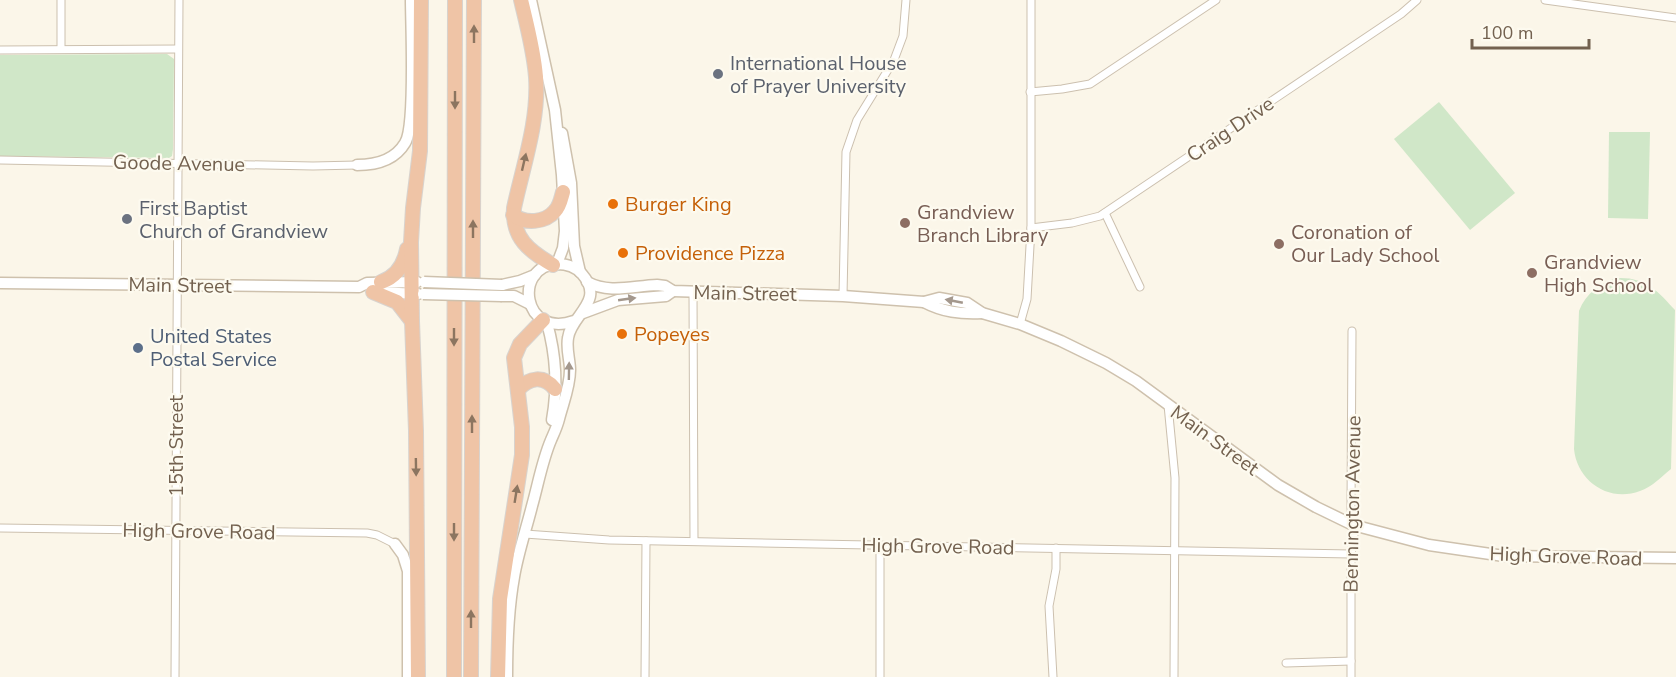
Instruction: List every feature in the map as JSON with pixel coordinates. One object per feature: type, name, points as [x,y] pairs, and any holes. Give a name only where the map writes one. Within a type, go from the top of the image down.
[{"type":"highway","points":[[418,677],[416,431],[411,321],[417,288],[411,242],[412,208],[420,151],[421,0]]},
{"type":"highway","points":[[454,677],[455,0]]},
{"type":"highway","points":[[471,677],[474,0]]},
{"type":"highway","points":[[521,0],[533,55],[536,99],[534,121],[513,215],[518,235],[525,246],[555,264]]},
{"type":"highway","points":[[513,215],[526,221],[548,217],[558,207],[563,192]]},
{"type":"highway","points":[[411,242],[399,270],[377,287],[397,302],[411,321]]},
{"type":"highway","points":[[498,677],[500,599],[522,454],[522,427],[514,366],[517,349],[527,334],[545,322]]},
{"type":"highway","points":[[518,390],[527,382],[539,379],[548,381],[555,389]]},
{"type":"main road","points":[[357,165],[370,165],[390,159],[406,142],[411,120],[411,0]]},
{"type":"main road","points":[[531,0],[555,110],[563,192],[564,240],[555,264]]},
{"type":"main road","points":[[551,439],[569,382],[567,340],[574,321],[583,313],[590,298],[587,282],[580,272],[574,246],[568,162],[558,114],[555,110]]},
{"type":"main road","points":[[507,677],[510,602],[514,575],[551,439],[555,389],[554,356],[545,322],[530,304],[529,288],[535,275],[555,264],[567,265],[580,272]]},
{"type":"main road","name":"Main Street","points":[[502,290],[535,275]]},
{"type":"main road","name":"Main Street","points":[[587,282],[609,290],[657,285],[665,286],[673,291],[843,296],[924,302],[939,298],[967,303],[982,313],[1020,324],[1067,343],[1106,363],[1278,485],[1316,507],[1353,525],[1455,550]]},
{"type":"main road","name":"Main Street","points":[[0,283],[359,287],[368,283],[377,287],[502,290],[530,304]]},
{"type":"main road","name":"Main Street","points":[[583,313],[618,300],[666,296],[673,291]]},
{"type":"main road","points":[[545,322],[561,324],[574,321]]},
{"type":"main road","points":[[395,544],[403,555],[408,571],[408,677]]},
{"type":"main road","name":"High Grove Road","points":[[1455,550],[1504,556],[1676,558]]},
{"type":"street","points":[[61,0],[61,49]]},
{"type":"street","name":"15th Street","points":[[175,677],[178,0]]},
{"type":"street","points":[[843,296],[846,152],[857,120],[894,60],[904,28],[906,0]]},
{"type":"street","points":[[1020,324],[1027,299],[1030,228],[1031,0]]},
{"type":"street","points":[[1030,92],[1062,90],[1090,84],[1216,0]]},
{"type":"street","name":"Craig Drive","points":[[1030,228],[1072,224],[1100,216],[1401,14],[1417,0]]},
{"type":"street","points":[[1545,0],[1580,2],[1676,18]]},
{"type":"street","points":[[0,50],[178,49]]},
{"type":"street","name":"Goode Avenue","points":[[0,160],[357,165]]},
{"type":"street","points":[[1105,213],[1140,287]]},
{"type":"street","points":[[693,292],[694,542]]},
{"type":"street","name":"Bennington Avenue","points":[[1351,677],[1352,331]]},
{"type":"street","points":[[1168,405],[1175,478],[1174,677]]},
{"type":"street","name":"High Grove Road","points":[[0,528],[367,533],[395,544]]},
{"type":"street","name":"High Grove Road","points":[[525,534],[646,541],[1351,554]]},
{"type":"street","points":[[645,677],[646,541]]},
{"type":"street","points":[[880,545],[880,677]]},
{"type":"street","points":[[1053,677],[1049,606],[1056,568],[1056,548]]},
{"type":"street","points":[[1286,663],[1351,661]]},
{"type":"green space","points":[[167,54],[174,59],[173,149],[172,156],[169,158],[0,156],[0,55]]},
{"type":"green space","points":[[1439,102],[1515,193],[1470,230],[1394,139]]},
{"type":"green space","points":[[1609,132],[1650,132],[1648,219],[1608,218]]},
{"type":"green space","points":[[1618,278],[1628,278],[1643,283],[1663,297],[1675,310],[1671,469],[1648,487],[1628,494],[1606,491],[1588,480],[1576,460],[1574,449],[1579,311],[1594,290]]},
{"type":"place","name":"International House of Prayer University","points":[[718,74]]},
{"type":"place","name":"Burger King","points":[[613,204]]},
{"type":"place","name":"First Baptist Church of Grandview","points":[[127,219]]},
{"type":"place","name":"Grandview Branch Library","points":[[905,223]]},
{"type":"place","name":"Coronation of Our Lady School","points":[[1279,244]]},
{"type":"place","name":"Providence Pizza","points":[[623,253]]},
{"type":"place","name":"Grandview High School","points":[[1532,273]]},
{"type":"place","name":"Popeyes","points":[[622,334]]},
{"type":"place","name":"United States Postal Service","points":[[138,348]]}]
